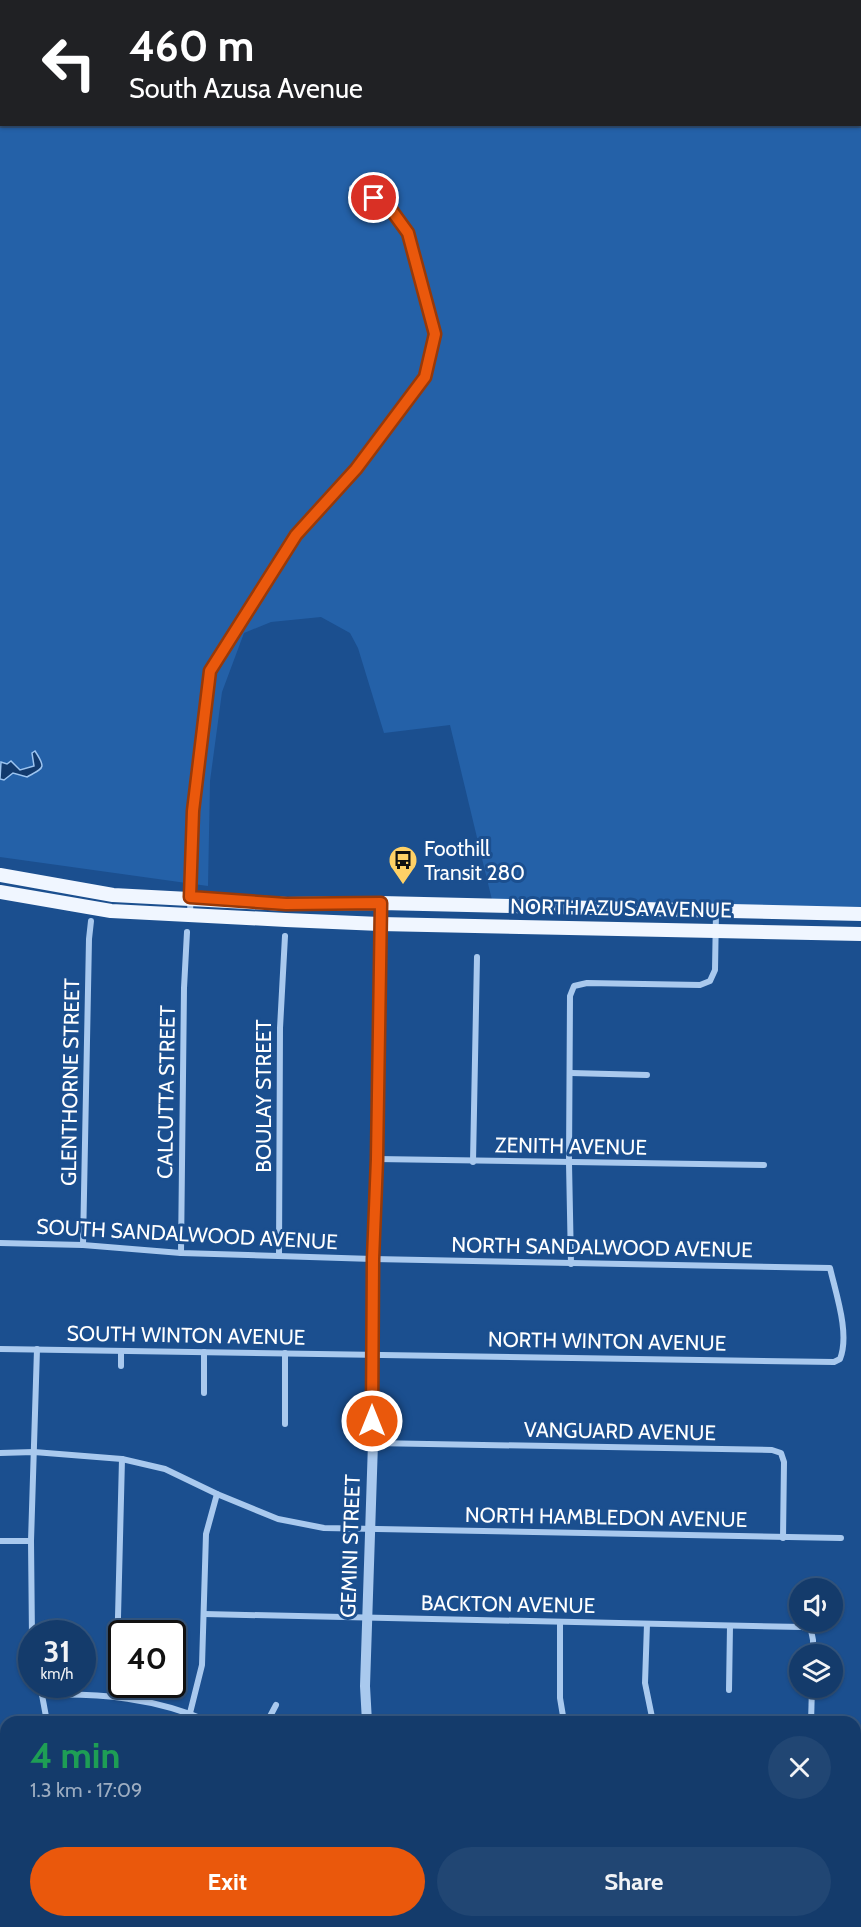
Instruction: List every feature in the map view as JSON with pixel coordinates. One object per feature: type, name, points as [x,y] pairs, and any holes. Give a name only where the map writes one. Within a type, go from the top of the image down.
[{"type":"main road","name":"NORTH AZUSA AVENUE","points":[[0,875],[113,894],[286,904],[381,903],[861,914]]},
{"type":"main road","name":"NORTH AZUSA AVENUE","points":[[0,892],[111,911],[189,915],[446,926],[861,934]]},
{"type":"main road","points":[[446,926],[472,917],[482,906]]},
{"type":"street","points":[[189,915],[193,811],[210,671],[296,535],[356,469],[425,377],[433,345],[435,334],[408,233],[387,204],[352,188]]},
{"type":"street","name":"GEMINI STREET","points":[[367,1716],[365,1686],[373,1443],[373,1259],[381,903]]},
{"type":"street","points":[[571,1264],[570,996],[574,986],[587,982],[700,985],[710,981],[715,970],[716,912]]},
{"type":"street","name":"GLENTHORNE STREET","points":[[83,1245],[91,921]]},
{"type":"street","name":"CALCUTTA STREET","points":[[181,1252],[184,988],[187,932]]},
{"type":"street","name":"BOULAY STREET","points":[[279,1255],[280,1028],[285,936]]},
{"type":"street","points":[[473,1162],[477,957]]},
{"type":"street","points":[[571,1073],[647,1075]]},
{"type":"street","name":"ZENITH AVENUE","points":[[377,1159],[764,1166]]},
{"type":"street","name":"SOUTH SANDALWOOD AVENUE","points":[[0,1243],[373,1259]]},
{"type":"street","name":"NORTH SANDALWOOD AVENUE","points":[[373,1259],[830,1268],[841,1313],[843,1351],[840,1359]]},
{"type":"street","name":"SOUTH WINTON AVENUE","points":[[0,1349],[372,1354]]},
{"type":"street","points":[[32,1620],[31,1541],[37,1349]]},
{"type":"street","points":[[121,1352],[121,1366]]},
{"type":"street","points":[[204,1352],[204,1392]]},
{"type":"street","points":[[285,1353],[285,1424]]},
{"type":"street","name":"NORTH WINTON AVENUE","points":[[372,1354],[834,1362],[840,1359]]},
{"type":"street","name":"VANGUARD AVENUE","points":[[373,1443],[772,1450],[781,1453],[784,1462],[783,1538]]},
{"type":"street","name":"NORTH HAMBLEDON AVENUE","points":[[0,1453],[34,1452],[122,1459],[165,1469],[217,1494],[278,1519],[324,1528],[841,1538]]},
{"type":"street","points":[[118,1620],[122,1459]]},
{"type":"street","points":[[190,1713],[202,1665],[206,1534],[217,1494]]},
{"type":"street","points":[[0,1540],[31,1541]]},
{"type":"street","name":"BACKTON AVENUE","points":[[204,1614],[802,1627],[811,1630],[812,1644]]},
{"type":"street","points":[[560,1623],[560,1698],[563,1716]]},
{"type":"street","points":[[647,1623],[645,1683],[652,1716]]},
{"type":"street","points":[[729,1690],[730,1626]]},
{"type":"street","points":[[43,1698],[46,1716]]},
{"type":"street","points":[[129,1698],[155,1702],[197,1716]]},
{"type":"street","points":[[811,1716],[812,1698]]},
{"type":"street","points":[[270,1716],[276,1705]]},
{"type":"shaded area","points":[[0,126],[861,126],[861,910],[492,900],[450,725],[384,733],[358,648],[350,633],[321,617],[271,622],[244,633],[222,692],[210,781],[208,886],[0,857]]},
{"type":"shaded area","points":[[35,751],[41,761],[40,770],[27,777],[13,773],[4,780],[0,779],[1,762],[7,764],[11,761],[20,770],[34,766],[32,753]]},
{"type":"place","name":"Foothill Transit 280","points":[[403,886]]},
{"type":"route","points":[[372,1421],[373,1259],[381,903],[286,904],[190,897],[193,811],[210,671],[296,535],[356,469],[425,377],[435,334],[408,233],[387,204],[374,198]]}]
